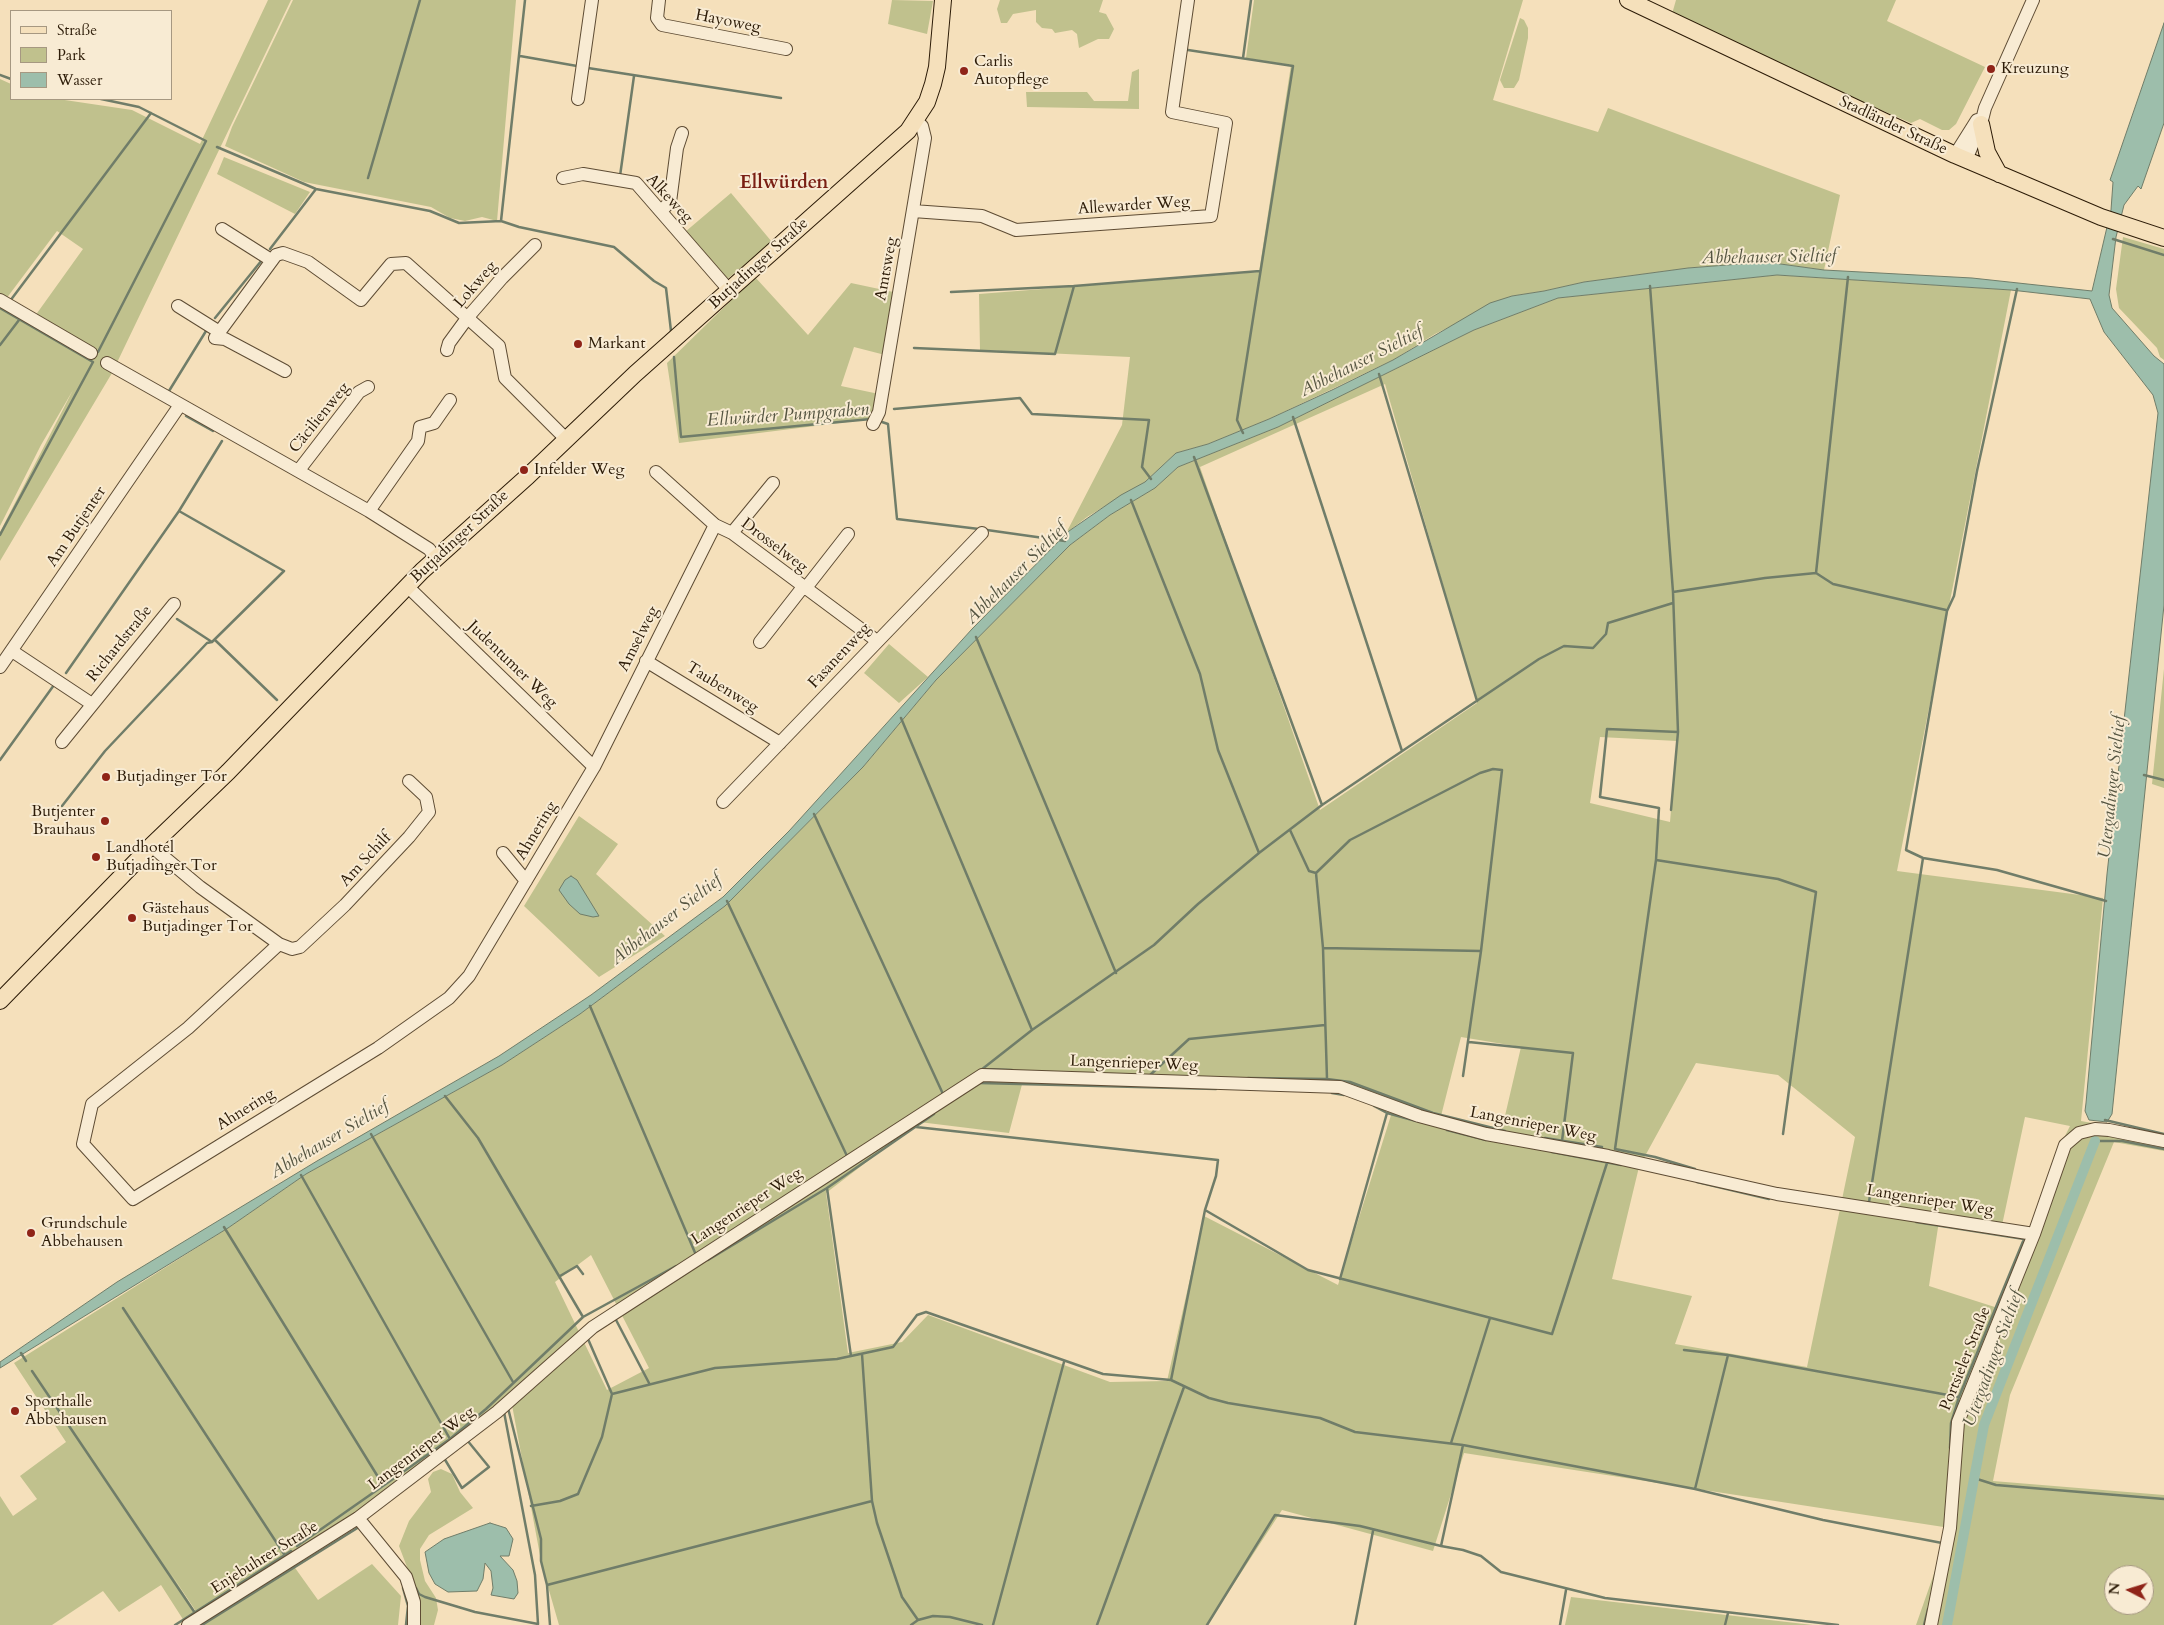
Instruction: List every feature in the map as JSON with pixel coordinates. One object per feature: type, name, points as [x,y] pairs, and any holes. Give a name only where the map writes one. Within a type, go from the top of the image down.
[{"type":"main road","name":"Butjadinger Straße","points":[[0,1001],[151,846],[228,772],[436,558],[729,290],[896,143],[916,121],[927,102],[935,75],[943,0]]},
{"type":"main road","name":"Stadländer Straße","points":[[1628,0],[1960,158],[2101,217],[2164,238]]},
{"type":"main road","points":[[1981,124],[1987,152],[1999,174]]},
{"type":"street","points":[[578,99],[592,0]]},
{"type":"street","name":"Hayoweg","points":[[659,0],[657,18],[662,25],[786,49]]},
{"type":"street","name":"Allewarder Weg","points":[[913,210],[982,216],[1016,230],[1211,216],[1226,123],[1172,112],[1188,0]]},
{"type":"street","points":[[1960,158],[2034,0]]},
{"type":"street","points":[[1960,158],[1981,124],[1985,108]]},
{"type":"street","name":"Amtsweg","points":[[873,424],[879,412],[925,138],[922,126],[916,121]]},
{"type":"street","points":[[661,210],[670,202],[677,148],[682,133]]},
{"type":"street","name":"Alkeweg","points":[[563,178],[583,174],[636,184],[661,210],[729,290]]},
{"type":"street","points":[[222,229],[271,260]]},
{"type":"street","name":"Lokweg","points":[[447,350],[449,343],[468,318],[502,278],[536,245]]},
{"type":"street","points":[[216,335],[276,255],[283,253],[308,262],[361,300],[391,264],[406,263],[500,346],[505,378],[566,439]]},
{"type":"street","points":[[0,300],[91,353]]},
{"type":"street","points":[[178,306],[216,335],[285,371]]},
{"type":"street","points":[[107,363],[369,511],[429,549],[436,558]]},
{"type":"street","name":"Cäcilienweg","points":[[298,470],[359,392],[368,387]]},
{"type":"street","points":[[369,511],[418,441],[420,427],[434,423],[450,400]]},
{"type":"street","name":"Am Butjenter","points":[[0,667],[180,405]]},
{"type":"street","name":"Drosselweg","points":[[656,472],[715,525],[732,534],[877,640]]},
{"type":"street","points":[[732,534],[773,482]]},
{"type":"street","name":"Amselweg","points":[[594,767],[715,525]]},
{"type":"street","name":"Fasanenweg","points":[[723,802],[982,533]]},
{"type":"street","points":[[760,642],[848,534]]},
{"type":"street","name":"Judentumer Weg","points":[[407,586],[594,767]]},
{"type":"street","name":"Richardstraße","points":[[62,742],[174,604]]},
{"type":"street","name":"Richardstraße","points":[[12,651],[92,704]]},
{"type":"street","name":"Taubenweg","points":[[646,661],[780,743]]},
{"type":"street","name":"Ahnering","points":[[279,944],[188,1028],[92,1104],[83,1144],[133,1199],[378,1048],[449,998],[469,976],[594,767]]},
{"type":"street","name":"Am Schilf","points":[[279,944],[292,949],[300,947],[345,905],[410,837],[429,812],[426,797],[409,781]]},
{"type":"street","points":[[151,846],[173,866],[279,944]]},
{"type":"street","points":[[503,853],[526,881]]},
{"type":"street","name":"Langenrieper Weg","points":[[358,1518],[497,1412],[592,1327],[982,1075],[1340,1087],[1419,1116],[1486,1134],[1608,1156],[1777,1194],[2034,1234]]},
{"type":"street","name":"Portsieler Straße","points":[[1931,1625],[1950,1528],[1958,1422],[2034,1234],[2065,1145],[2079,1133],[2095,1129],[2164,1141]]},
{"type":"street","points":[[358,1518],[406,1577],[414,1602],[414,1625]]},
{"type":"street","name":"Enjebuhrer Straße","points":[[188,1625],[358,1518]]},
{"type":"green space","points":[[268,0],[291,0],[112,373],[0,561],[0,532],[73,390],[41,445],[0,526],[0,79],[10,84],[10,100],[65,100],[132,110],[200,144]],"holes":[[[57,231],[83,249],[35,316],[6,299]]]},
{"type":"green space","points":[[293,0],[516,0],[497,221],[482,217],[465,221],[450,218],[431,207],[304,182],[225,146],[232,127]]},
{"type":"green space","points":[[892,0],[933,1],[927,34],[888,24]]},
{"type":"green space","points":[[1000,0],[1103,0],[1099,12],[1106,14],[1114,29],[1109,39],[1098,39],[1079,48],[1077,34],[1072,30],[1055,33],[1052,29],[1042,28],[1036,22],[1036,10],[1013,14],[1007,23],[1001,23],[997,9]]},
{"type":"green space","points":[[1254,0],[1523,0],[1493,100],[1598,132],[1608,108],[1840,195],[1824,270],[1766,262],[1689,268],[1584,282],[1512,296],[1435,334],[1393,360],[1269,419],[1208,444],[1176,453],[1145,482],[1087,517],[1069,531],[1062,541],[1122,425],[1130,357],[980,350],[979,294],[1259,272],[1291,65],[1246,58]]},
{"type":"green space","points":[[1676,0],[1896,0],[1887,21],[1985,67],[1956,124],[1949,130],[1942,130],[1920,119],[1911,123],[1780,66],[1672,14]]},
{"type":"green space","points":[[1520,18],[1524,20],[1528,28],[1528,38],[1519,80],[1514,88],[1504,88],[1500,80]]},
{"type":"green space","points":[[1139,69],[1139,109],[1027,107],[1026,92],[1087,92],[1094,101],[1128,101],[1132,72]]},
{"type":"green space","points":[[224,157],[310,192],[295,214],[217,174]]},
{"type":"green space","points":[[731,193],[772,242],[726,280],[685,232]]},
{"type":"green space","points":[[2123,237],[2164,249],[2164,360],[2160,357],[2157,348],[2119,308],[2116,289]]},
{"type":"green space","points":[[1777,275],[2011,290],[1897,871],[2103,898],[2081,1121],[2164,1136],[2164,1151],[2114,1142],[2010,1395],[1993,1481],[2164,1495],[2164,1625],[1916,1625],[1950,1528],[1464,1453],[1433,1551],[1282,1510],[1207,1625],[559,1625],[542,1566],[512,1405],[391,1490],[199,1616],[170,1572],[198,1616],[186,1624],[161,1585],[119,1612],[103,1591],[52,1625],[0,1625],[0,1496],[13,1516],[37,1499],[20,1476],[66,1442],[14,1363],[228,1228],[306,1174],[502,1065],[580,1014],[725,906],[863,767],[936,680],[1070,545],[1110,515],[1155,488],[1178,467],[1278,427],[1474,330],[1558,298]],"holes":[[[1385,384],[1477,703],[1320,810],[1200,467]],[[1600,737],[1677,741],[1670,822],[1590,803]],[[1461,1037],[1521,1047],[1501,1133],[1441,1116]],[[1696,1063],[1778,1075],[1855,1137],[1807,1367],[1675,1344],[1692,1296],[1612,1279],[1639,1167]],[[1024,1077],[1324,1082],[1392,1112],[1338,1285],[1204,1216],[1167,1381],[1110,1382],[928,1315],[902,1342],[848,1353],[826,1193],[919,1122],[1009,1133]],[[2025,1117],[2070,1126],[2061,1144],[2001,1309],[1929,1286],[1939,1221],[2001,1230]],[[591,1255],[649,1368],[607,1390],[555,1282]]]},
{"type":"green space","points":[[755,277],[808,335],[851,283],[898,293],[889,356],[854,347],[841,386],[879,394],[871,419],[679,443],[667,363]]},
{"type":"green space","points":[[889,644],[928,677],[899,703],[864,673]]},
{"type":"green space","points":[[2164,669],[2164,788],[2152,784]]},
{"type":"green space","points":[[579,816],[618,844],[596,874],[665,936],[599,977],[524,906]]},
{"type":"green space","points":[[441,1469],[452,1474],[460,1492],[473,1508],[429,1535],[420,1549],[420,1560],[425,1581],[436,1598],[438,1610],[434,1625],[412,1625],[415,1588],[399,1546],[409,1521],[431,1492],[428,1479],[433,1472]]},
{"type":"green space","points":[[372,1564],[401,1596],[398,1625],[195,1625],[293,1565],[318,1600]]},
{"type":"green space","points":[[1571,1597],[1813,1625],[1565,1625]]},
{"type":"water","points":[[2164,23],[2164,123],[2141,189],[2138,186],[2124,205],[2116,237],[2109,295],[2112,308],[2154,356],[2164,364],[2164,605],[2112,1114],[2107,1122],[2089,1120],[2085,1111],[2107,874],[2158,413],[2153,395],[2104,332],[2090,299],[2011,290],[1777,275],[1558,298],[1474,330],[1278,427],[1178,467],[1155,488],[1110,515],[1070,545],[936,680],[863,767],[725,906],[580,1014],[502,1065],[306,1174],[228,1228],[0,1368],[0,1362],[117,1282],[317,1161],[499,1056],[591,995],[723,897],[789,831],[972,629],[1069,531],[1121,495],[1145,482],[1176,453],[1208,444],[1332,390],[1393,360],[1490,303],[1512,296],[1584,282],[1688,268],[1766,262],[1824,270],[1972,278],[2092,291],[2111,210],[2113,182],[2110,180]]},
{"type":"water","points":[[571,876],[577,880],[599,916],[593,917],[580,914],[569,904],[559,890],[565,880]]},
{"type":"water","points":[[490,1523],[506,1528],[513,1539],[509,1556],[500,1556],[513,1570],[517,1581],[518,1593],[514,1599],[491,1595],[493,1588],[491,1571],[485,1563],[483,1579],[477,1591],[448,1592],[435,1584],[429,1573],[425,1552],[444,1539]]},
{"type":"waterway","points":[[368,178],[420,0]]},
{"type":"waterway","points":[[501,221],[525,0]]},
{"type":"waterway","points":[[1243,58],[1251,0]]},
{"type":"waterway","points":[[1188,50],[1293,66],[1237,420],[1243,433]]},
{"type":"waterway","points":[[520,56],[577,66]]},
{"type":"waterway","points":[[588,68],[781,98]]},
{"type":"waterway","points":[[0,75],[10,79]]},
{"type":"waterway","points":[[620,176],[634,76]]},
{"type":"waterway","points":[[94,350],[98,352],[206,141],[139,107],[106,100]]},
{"type":"waterway","points":[[10,301],[151,113]]},
{"type":"waterway","name":"Ellwürder Pumpgraben","points":[[217,147],[316,189],[430,211],[459,223],[501,221],[519,227],[614,247],[654,281],[666,288],[671,331]]},
{"type":"waterway","points":[[270,249],[316,189]]},
{"type":"waterway","points":[[2113,239],[2164,255]]},
{"type":"waterway","points":[[215,318],[262,260]]},
{"type":"waterway","points":[[951,292],[1074,286],[1260,271]]},
{"type":"waterway","points":[[1816,573],[1848,277]]},
{"type":"waterway","points":[[914,348],[1055,354],[1074,286]]},
{"type":"waterway","points":[[1650,286],[1673,592],[1678,732],[1671,810]]},
{"type":"waterway","points":[[2017,289],[1977,471],[1954,596],[1947,611],[1906,850],[1923,858],[1997,870],[2106,901]]},
{"type":"waterway","points":[[0,308],[93,362],[0,535]]},
{"type":"waterway","points":[[0,345],[19,320]]},
{"type":"waterway","points":[[169,391],[206,331]]},
{"type":"waterway","name":"Ellwürder Pumpgraben","points":[[674,357],[681,437],[871,419]]},
{"type":"waterway","name":"Abbehauser Sieltief","points":[[1379,374],[1477,701]]},
{"type":"waterway","points":[[894,409],[1020,398],[1032,414],[1149,420],[1142,467],[1151,479]]},
{"type":"waterway","points":[[186,416],[213,431]]},
{"type":"waterway","points":[[1293,417],[1402,751]]},
{"type":"waterway","name":"Ellwürder Pumpgraben","points":[[879,421],[888,424],[897,519],[979,529]]},
{"type":"waterway","points":[[62,806],[105,751],[207,643],[212,642],[284,571],[179,511],[222,441]]},
{"type":"waterway","points":[[1194,457],[1322,805]]},
{"type":"waterway","points":[[1131,500],[1200,674],[1218,750],[1259,853]]},
{"type":"waterway","points":[[66,673],[179,511]]},
{"type":"waterway","name":"Ellwürder Pumpgraben","points":[[987,530],[1065,541]]},
{"type":"waterway","points":[[1673,592],[1765,578],[1816,573],[1833,584],[1946,610]]},
{"type":"waterway","points":[[981,1070],[1032,1030],[1154,945],[1198,904],[1259,853],[1322,805],[1539,659],[1564,646],[1593,648],[1606,634],[1608,623],[1673,603]]},
{"type":"waterway","points":[[177,619],[212,642]]},
{"type":"waterway","name":"Abbehauser Sieltief","points":[[976,637],[1116,973]]},
{"type":"waterway","points":[[215,640],[277,700]]},
{"type":"waterway","points":[[0,760],[54,685]]},
{"type":"waterway","points":[[901,718],[1032,1030]]},
{"type":"waterway","points":[[1678,732],[1607,729],[1600,797],[1659,808],[1656,860],[1615,1149],[1655,1157],[1695,1169]]},
{"type":"waterway","points":[[1316,873],[1350,840],[1480,773],[1493,769],[1502,770],[1481,951],[1463,1076]]},
{"type":"waterway","points":[[2144,775],[2164,780]]},
{"type":"waterway","points":[[814,814],[943,1094]]},
{"type":"waterway","points":[[1290,830],[1309,871],[1316,873],[1323,948],[1327,1079]]},
{"type":"waterway","points":[[1869,1202],[1923,858]]},
{"type":"waterway","points":[[1656,860],[1778,879],[1816,892],[1783,1134]]},
{"type":"waterway","points":[[727,901],[847,1156]]},
{"type":"waterway","points":[[1323,948],[1481,951]]},
{"type":"waterway","points":[[590,1006],[696,1255]]},
{"type":"waterway","points":[[1149,1076],[1189,1039],[1325,1025]]},
{"type":"waterway","points":[[1469,1042],[1573,1053],[1562,1141]]},
{"type":"waterway","points":[[985,1069],[1012,1070]]},
{"type":"waterway","points":[[1248,1078],[1327,1079],[1350,1082],[1433,1113],[1505,1131]]},
{"type":"waterway","points":[[980,1083],[1216,1089]]},
{"type":"waterway","points":[[1332,1093],[1344,1095]]},
{"type":"waterway","points":[[297,1546],[450,1439],[486,1409],[583,1317],[478,1138],[445,1096]]},
{"type":"waterway","points":[[1374,1106],[1387,1113],[1416,1121]]},
{"type":"waterway","points":[[1340,1279],[1387,1113]]},
{"type":"waterway","points":[[708,1260],[827,1188],[934,1114]]},
{"type":"waterway","points":[[2105,1120],[2164,1134]]},
{"type":"waterway","points":[[916,1127],[1218,1160],[1216,1176],[1205,1210],[1171,1380]]},
{"type":"waterway","points":[[1447,1130],[1486,1140]]},
{"type":"waterway","name":"Abbehauser Sieltief","points":[[371,1134],[513,1382]]},
{"type":"waterway","points":[[1545,1138],[1602,1147]]},
{"type":"waterway","points":[[2095,1141],[2122,1141],[2164,1149]]},
{"type":"waterway","name":"Utergadinger Sieltief","points":[[1947,1625],[1984,1425],[2095,1141]]},
{"type":"waterway","points":[[1552,1152],[1621,1165]]},
{"type":"waterway","points":[[1205,1210],[1308,1270],[1552,1334],[1607,1163]]},
{"type":"waterway","name":"Abbehauser Sieltief","points":[[301,1175],[450,1439]]},
{"type":"waterway","points":[[1697,1182],[1769,1199]]},
{"type":"waterway","points":[[827,1188],[851,1356]]},
{"type":"waterway","points":[[1916,1222],[2024,1239],[1959,1397],[1951,1423],[1950,1448]]},
{"type":"waterway","points":[[224,1227],[383,1485]]},
{"type":"waterway","points":[[560,1276],[577,1266],[583,1274]]},
{"type":"waterway","points":[[583,1317],[676,1266]]},
{"type":"waterway","points":[[123,1308],[284,1554]]},
{"type":"waterway","points":[[612,1394],[715,1368],[837,1359],[893,1347],[917,1315],[926,1312],[1103,1374],[1171,1380],[1209,1398],[1228,1403],[1320,1418],[1355,1432],[1463,1445],[1695,1489],[1823,1520],[1942,1543]]},
{"type":"waterway","points":[[615,1318],[649,1383]]},
{"type":"waterway","points":[[1451,1443],[1490,1318]]},
{"type":"waterway","points":[[531,1506],[560,1501],[578,1494],[602,1437],[612,1394],[588,1339]]},
{"type":"waterway","points":[[1684,1350],[1728,1355],[1959,1397]]},
{"type":"waterway","points":[[21,1353],[26,1361]]},
{"type":"waterway","points":[[862,1354],[872,1501],[877,1523],[902,1597],[918,1620]]},
{"type":"waterway","points":[[1695,1489],[1728,1355]]},
{"type":"waterway","points":[[993,1625],[1064,1362]]},
{"type":"waterway","points":[[32,1371],[195,1613]]},
{"type":"waterway","points":[[1097,1625],[1184,1387]]},
{"type":"waterway","points":[[508,1408],[541,1539],[541,1561],[547,1585],[550,1625]]},
{"type":"waterway","points":[[416,1588],[419,1594],[425,1597],[475,1612],[538,1624],[535,1575],[504,1412]]},
{"type":"waterway","points":[[444,1458],[462,1488],[489,1467],[467,1440]]},
{"type":"waterway","points":[[1441,1546],[1463,1445]]},
{"type":"waterway","points":[[1974,1478],[1996,1485],[2164,1499]]},
{"type":"waterway","points":[[547,1585],[872,1501]]},
{"type":"waterway","points":[[1207,1625],[1275,1515],[1360,1526],[1463,1550],[1481,1556],[1501,1572],[1605,1598],[1838,1625]]},
{"type":"waterway","points":[[202,1625],[359,1527]]},
{"type":"waterway","points":[[1355,1625],[1373,1531]]},
{"type":"waterway","points":[[175,1625],[291,1551]]},
{"type":"waterway","points":[[403,1588],[408,1606],[406,1625]]},
{"type":"waterway","points":[[1560,1625],[1566,1590]]},
{"type":"waterway","points":[[1924,1625],[1928,1609]]},
{"type":"waterway","points":[[1725,1625],[1728,1613]]},
{"type":"waterway","points":[[911,1625],[918,1620],[933,1616],[950,1617],[982,1625]]},
{"type":"place","name":"Kreuzung","points":[[1991,69]]},
{"type":"place","name":"Carlis Autopflege","points":[[964,71]]},
{"type":"place","name":"Markant","points":[[578,344]]},
{"type":"place","name":"Infelder Weg","points":[[524,470]]},
{"type":"place","name":"Butjadinger Tor","points":[[106,777]]},
{"type":"place","name":"Butjenter Brauhaus","points":[[105,821]]},
{"type":"place","name":"Landhotel Butjadinger Tor","points":[[96,857]]},
{"type":"place","name":"Gästehaus Butjadinger Tor","points":[[132,918]]},
{"type":"place","name":"Grundschule Abbehausen","points":[[31,1233]]},
{"type":"place","name":"Sporthalle Abbehausen","points":[[15,1411]]},
{"type":"district","name":"Ellwürden","points":[[784,184]]}]
